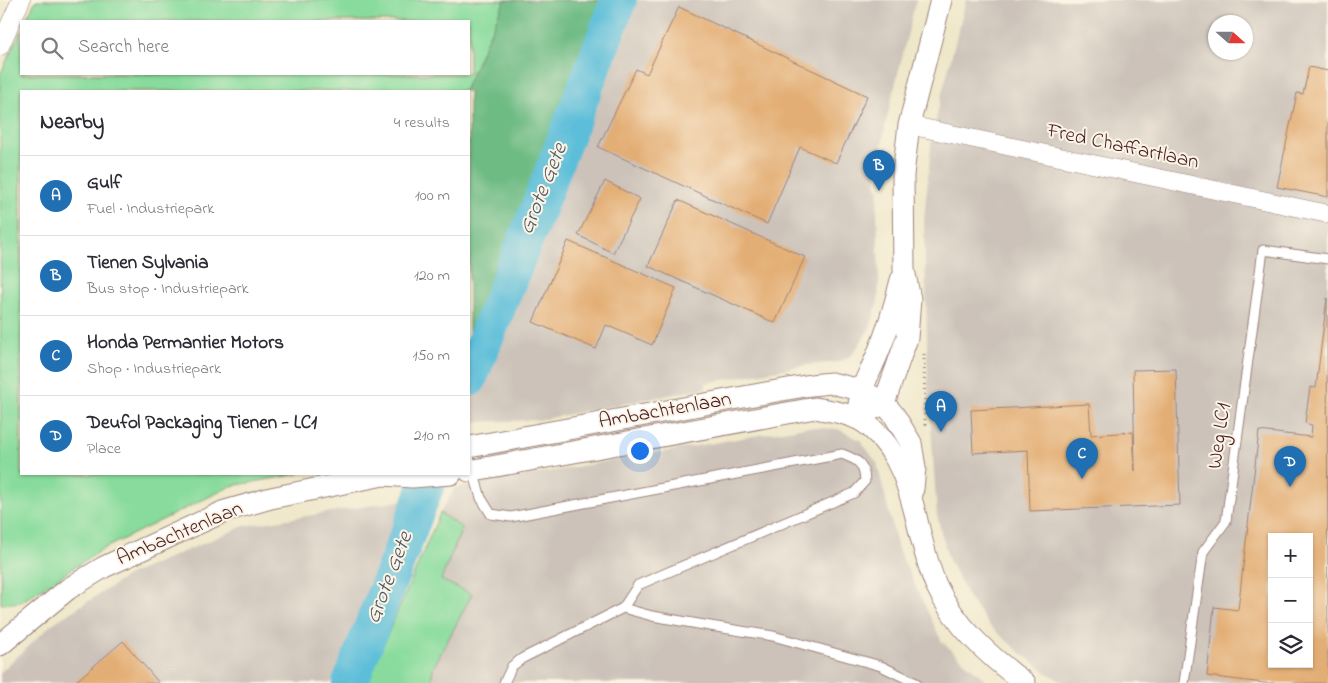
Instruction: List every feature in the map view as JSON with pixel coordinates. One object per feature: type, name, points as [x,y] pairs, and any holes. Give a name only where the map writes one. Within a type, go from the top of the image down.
[{"type":"street","points":[[0,46],[21,0]]},
{"type":"street","points":[[857,419],[884,403],[908,338],[910,299],[904,270],[903,175],[910,125],[941,0]]},
{"type":"street","name":"Fred Chaffartlaan","points":[[910,125],[1328,214]]},
{"type":"street","points":[[857,419],[860,390],[877,354],[894,310],[904,270]]},
{"type":"street","name":"Ambachtenlaan","points":[[470,447],[812,385],[831,383],[860,390],[884,403]]},
{"type":"street","points":[[884,403],[912,443],[915,468],[913,499]]},
{"type":"street","name":"Ambachtenlaan","points":[[470,466],[815,408],[837,412],[857,419]]},
{"type":"street","points":[[857,419],[869,426],[888,447],[903,472],[913,499],[921,543],[927,562],[946,604],[976,641],[1025,683]]},
{"type":"street","name":"Ambachtenlaan","points":[[2,638],[68,589],[104,567],[225,511],[271,498],[386,475],[412,478],[441,475]]},
{"type":"lane","name":"Weg LC1","points":[[1184,683],[1203,552],[1226,521],[1263,250],[1328,259]]},
{"type":"lane","points":[[470,466],[481,498],[491,514],[510,517],[842,454],[856,460],[865,469],[865,481],[854,494],[638,585],[623,608],[523,658],[512,666],[504,683]]},
{"type":"lane","points":[[623,608],[671,619],[780,638],[881,666],[916,683]]},
{"type":"shaded area","points":[[619,0],[916,0],[886,122],[876,184],[879,191],[877,208],[878,301],[870,328],[852,355],[839,362],[806,365],[706,383],[706,388],[539,420],[470,422],[470,377]]},
{"type":"shaded area","points":[[966,0],[1328,0],[1328,683],[1065,683],[1047,673],[1016,649],[989,625],[969,598],[948,558],[937,516],[928,384],[924,219],[931,146],[939,105]]},
{"type":"shaded area","points":[[806,427],[838,429],[860,440],[877,463],[898,549],[942,642],[989,683],[431,683],[441,580],[462,528],[440,513],[455,488]]},
{"type":"shaded area","points":[[405,500],[331,683],[0,683],[0,673],[52,624],[131,574],[244,526]]},
{"type":"green space","points":[[36,0],[505,0],[464,90],[20,90],[20,475],[293,475],[231,486],[101,550],[21,602],[1,604],[0,75],[20,32],[20,75],[470,75],[470,20],[26,20]]},
{"type":"green space","points":[[505,0],[619,0],[470,377],[470,90],[464,90]]},
{"type":"green space","points":[[440,513],[462,528],[441,580],[472,594],[433,668],[431,683],[367,683]]},
{"type":"building","points":[[679,7],[867,96],[836,163],[800,147],[767,224],[598,147],[636,69],[647,74]]},
{"type":"building","points":[[1309,67],[1328,71],[1328,197],[1277,187],[1297,93],[1303,94]]},
{"type":"building","points":[[605,181],[640,199],[613,253],[578,235]]},
{"type":"building","points":[[678,200],[805,257],[775,323],[648,266]]},
{"type":"building","points":[[568,241],[676,288],[652,345],[606,325],[596,349],[533,322]]},
{"type":"building","points":[[1327,298],[1328,683],[1264,683],[1207,676],[1214,607],[1238,610],[1259,431],[1311,437],[1312,425],[1305,423],[1310,387],[1316,388]]},
{"type":"building","points":[[1176,369],[1180,505],[1030,511],[1028,450],[973,453],[971,410],[1089,404],[1091,435],[1133,432],[1135,471],[1133,370]]},
{"type":"building","points":[[123,641],[159,683],[74,683]]},
{"type":"waterway","name":"Grote Gete","points":[[470,377],[619,0]]},
{"type":"waterway","name":"Grote Gete","points":[[350,683],[431,475]]},
{"type":"place","name":"Tienen Sylvania","points":[[879,191]]},
{"type":"place","name":"Gulf","points":[[941,432]]},
{"type":"place","name":"Honda Permantier Motors","points":[[1082,479]]},
{"type":"place","name":"Deufol Packaging Tienen - LC1","points":[[1290,487]]}]
